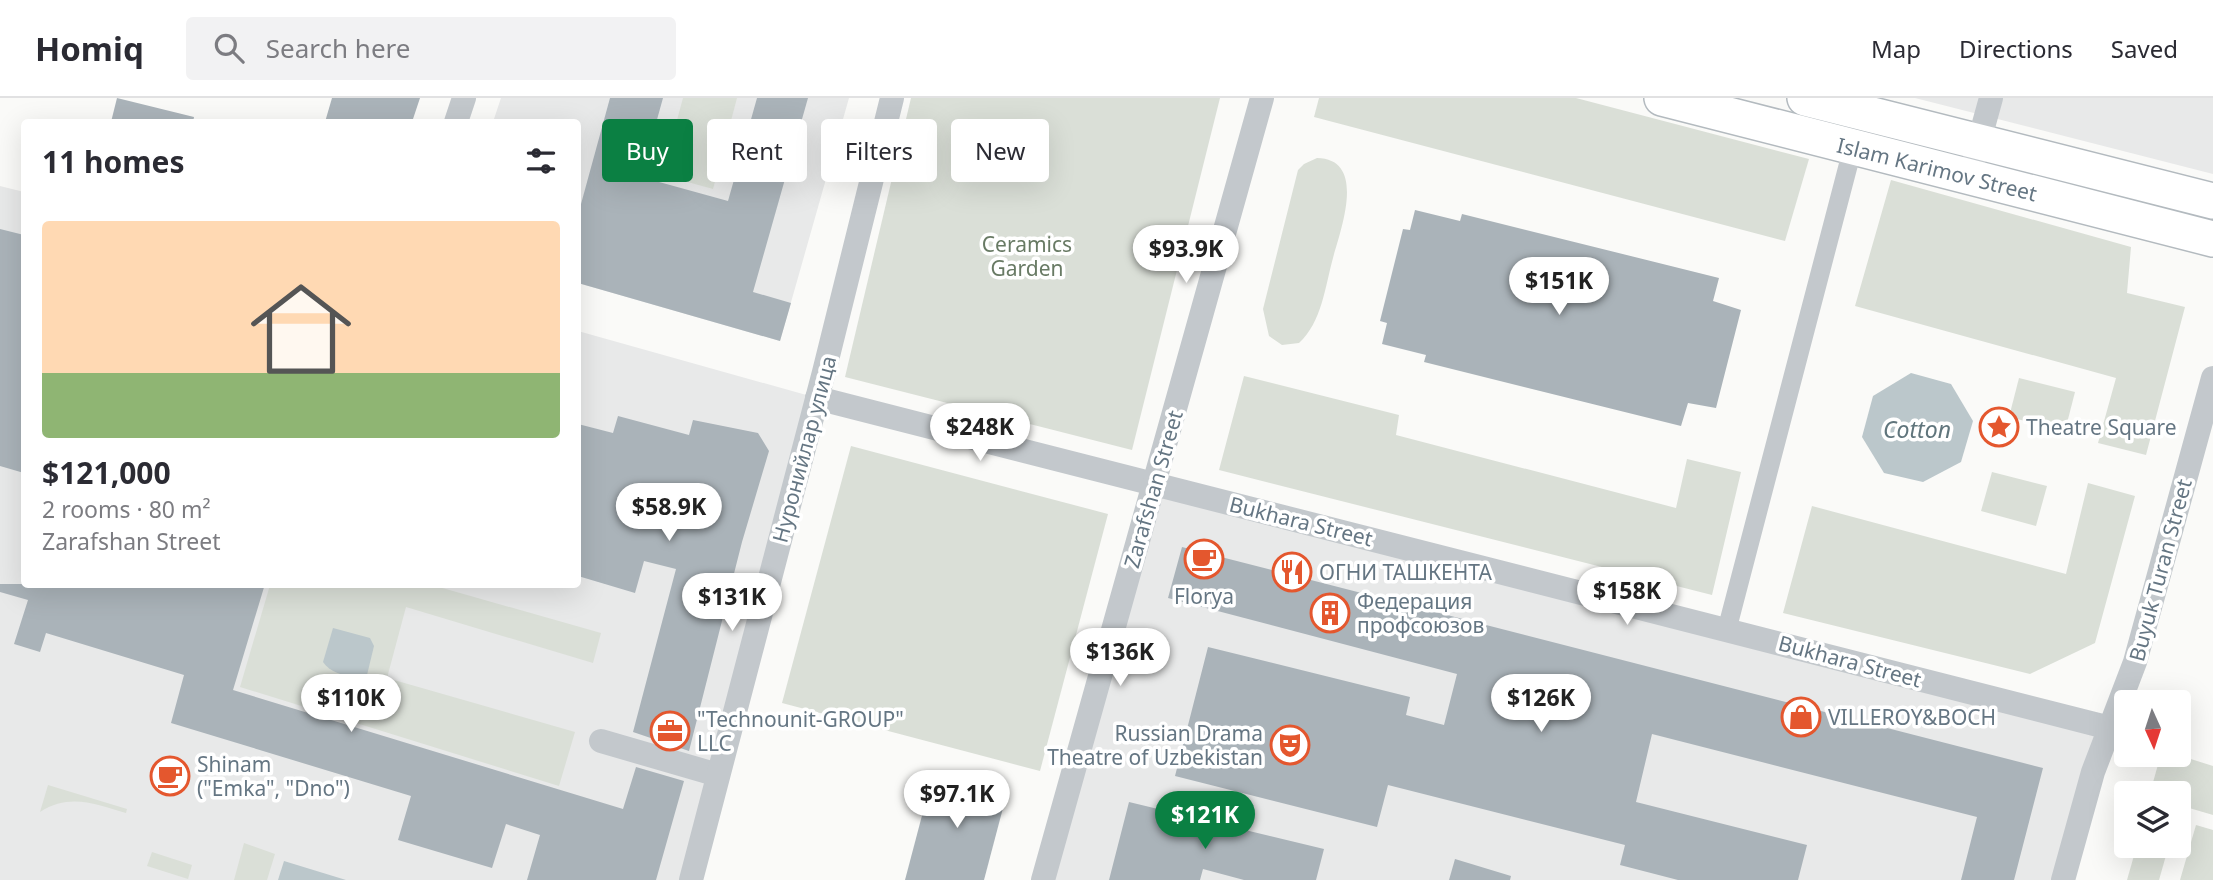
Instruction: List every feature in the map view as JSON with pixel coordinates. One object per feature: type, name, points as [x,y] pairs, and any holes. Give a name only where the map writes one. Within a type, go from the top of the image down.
[{"type":"main road","name":"Islam Karimov Street","points":[[1662,98],[2213,239]]},
{"type":"main road","name":"Islam Karimov Street","points":[[1805,98],[2213,201]]},
{"type":"street","points":[[457,119],[464,98]]},
{"type":"street","name":"Нуронийлар улица","points":[[691,880],[817,398],[891,98]]},
{"type":"street","name":"Zarafshan Street","points":[[1043,880],[1262,98]]},
{"type":"street","points":[[1970,177],[1991,98]]},
{"type":"street","points":[[1727,629],[1853,147]]},
{"type":"street","name":"Buyuk Turan Street","points":[[2063,880],[2093,772],[2135,662],[2213,377]]},
{"type":"street","name":"Bukhara Street","points":[[817,398],[2110,728]]},
{"type":"street","points":[[601,741],[719,775]]},
{"type":"shaded area","points":[[501,98],[849,98],[843,119],[821,119],[821,182],[825,182],[780,341],[581,284],[581,119],[494,119]]},
{"type":"shaded area","points":[[1915,98],[2213,98],[2213,174]]},
{"type":"shaded area","points":[[0,186],[21,191],[21,588],[581,588],[581,332],[817,398],[691,880],[0,880]]},
{"type":"shaded area","points":[[1155,484],[2110,728],[2063,880],[1043,880]]},
{"type":"green space","points":[[683,98],[737,98],[731,119],[707,119],[707,182],[715,182],[713,189],[688,182],[693,182],[693,119],[677,119]]},
{"type":"green space","name":"Ceramics Garden","points":[[911,98],[1220,98],[1132,450],[845,377],[891,182],[937,182],[937,119],[906,119]]},
{"type":"green space","points":[[1319,98],[1576,98],[1809,159],[1785,241],[1314,117]]},
{"type":"green space","points":[[1317,158],[1333,161],[1342,170],[1347,198],[1344,215],[1318,315],[1307,335],[1299,343],[1282,345],[1269,336],[1263,309],[1298,170]]},
{"type":"green space","points":[[1891,180],[2131,247],[2127,293],[2185,307],[2146,455],[2098,443],[2116,378],[1855,306]]},
{"type":"green space","points":[[1244,376],[1399,415],[1396,435],[1676,508],[1687,459],[1741,472],[1712,595],[1219,470]]},
{"type":"green space","points":[[2019,378],[2075,392],[2065,431],[2009,417]]},
{"type":"green space","points":[[851,446],[1108,514],[1040,771],[782,703]]},
{"type":"green space","points":[[1992,472],[2047,486],[2036,526],[1981,511]]},
{"type":"green space","points":[[2088,483],[2135,496],[2095,643],[2030,674],[1783,613],[1812,506],[2066,574]]},
{"type":"green space","points":[[269,588],[443,588],[601,633],[593,663],[406,607],[387,678],[575,732],[559,786],[240,687]]},
{"type":"green space","points":[[2191,759],[2213,766],[2213,815],[2191,809],[2191,781],[2153,781],[2157,767],[2191,767]]},
{"type":"green space","points":[[48,785],[127,809],[126,813],[83,802],[62,803],[40,812]]},
{"type":"green space","points":[[2196,825],[2213,830],[2213,880],[2180,880],[2186,858],[2191,858],[2191,842]]},
{"type":"green space","points":[[244,843],[275,854],[267,880],[234,880]]},
{"type":"green space","points":[[152,852],[192,865],[188,879],[147,866]]},
{"type":"green space","points":[[2133,858],[2165,858],[2159,880],[2127,880]]},
{"type":"water","name":"Cotton","points":[[1911,373],[1951,384],[1973,421],[1961,462],[1923,482],[1884,473],[1862,437],[1873,396]]},
{"type":"water","points":[[333,628],[370,638],[374,646],[367,675],[343,675],[331,670],[323,662]]},
{"type":"water","points":[[284,861],[346,880],[278,880]]},
{"type":"building","points":[[117,98],[194,117],[194,119],[112,119]]},
{"type":"building","points":[[332,98],[420,98],[413,119],[326,119]]},
{"type":"building","points":[[610,98],[663,98],[657,119],[604,119]]},
{"type":"building","points":[[757,98],[808,98],[802,119],[751,119]]},
{"type":"building","points":[[602,127],[602,182],[659,182],[728,201],[733,182],[784,182],[753,292],[791,303],[780,341],[581,284],[581,204]]},
{"type":"building","points":[[1415,210],[1460,221],[1462,214],[1719,278],[1713,301],[1741,310],[1716,408],[1688,403],[1681,426],[1424,362],[1426,355],[1382,344],[1387,323],[1380,321],[1403,229],[1410,230]]},
{"type":"building","points":[[0,229],[21,234],[21,472],[0,466]]},
{"type":"building","points":[[618,416],[689,435],[693,420],[758,433],[769,451],[742,542],[689,751],[633,732],[676,569],[644,561],[635,593],[581,577],[581,425],[613,433]]},
{"type":"building","points":[[1182,547],[2043,768],[2014,880],[1961,880],[1977,817],[1652,734],[1636,802],[1807,845],[1798,880],[1678,880],[1620,865],[1625,845],[1388,785],[1377,827],[1175,776],[1208,647],[1410,697],[1406,715],[1444,725],[1457,674],[1168,598]]},
{"type":"building","points":[[0,584],[21,584],[21,588],[264,588],[233,690],[623,809],[636,767],[684,781],[656,880],[527,880],[540,835],[506,824],[492,868],[398,840],[411,796],[171,723],[184,675],[46,633],[40,652],[14,644],[28,600],[0,592]]},
{"type":"building","points":[[934,770],[1008,789],[984,880],[905,880]]},
{"type":"building","points":[[1129,802],[1324,849],[1316,880],[1244,880],[1203,869],[1200,880],[1109,880]]},
{"type":"building","points":[[1455,859],[1511,876],[1510,880],[1449,880]]},
{"type":"place","name":"Theatre Square","points":[[1999,427]]},
{"type":"place","name":"Florya","points":[[1204,559]]},
{"type":"place","name":"ОГНИ ТАШКЕНТА","points":[[1292,572]]},
{"type":"place","name":"Федерация профсоюзов","points":[[1330,613]]},
{"type":"place","name":"VILLEROY&BOCH","points":[[1801,717]]},
{"type":"place","name":"\"Technounit-GROUP\" LLC","points":[[670,731]]},
{"type":"place","name":"Russian Drama Theatre of Uzbekistan","points":[[1290,745]]},
{"type":"place","name":"Shinam (\"Еmka\", \"Dno\")","points":[[170,776]]}]
